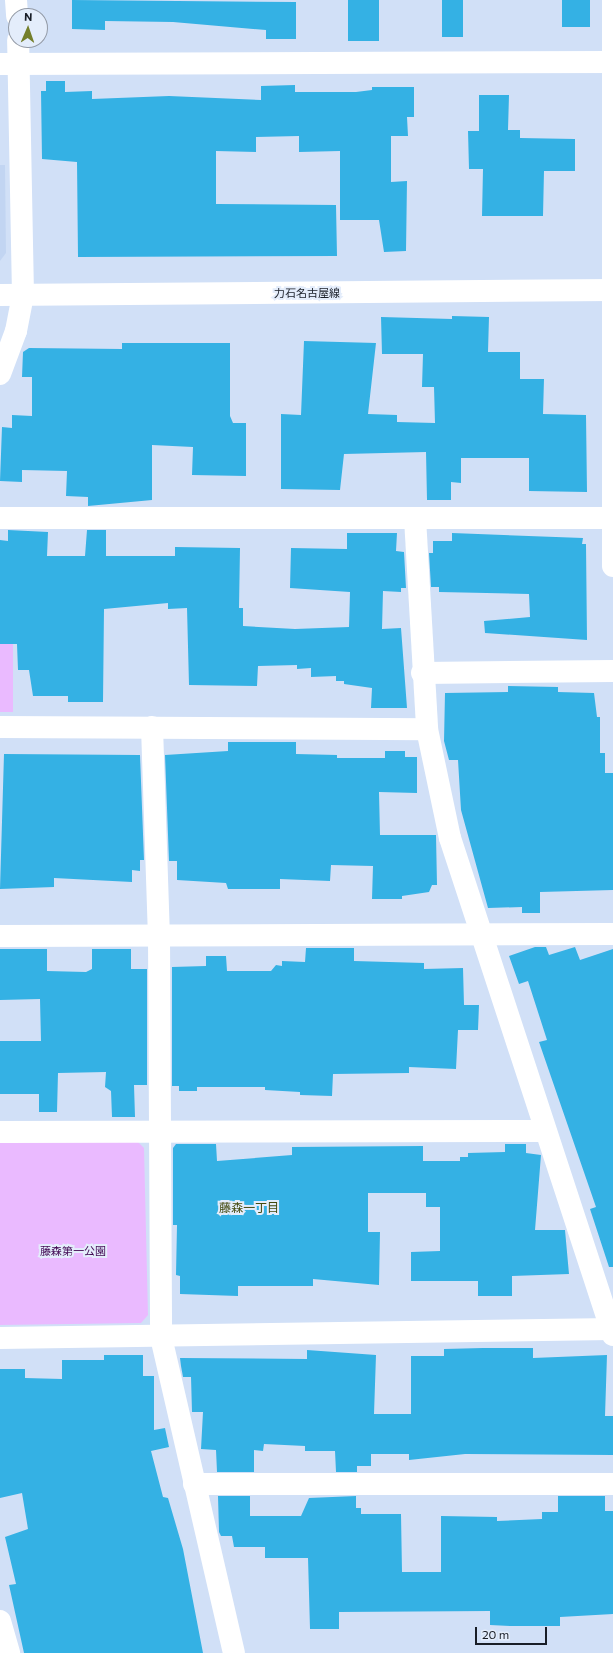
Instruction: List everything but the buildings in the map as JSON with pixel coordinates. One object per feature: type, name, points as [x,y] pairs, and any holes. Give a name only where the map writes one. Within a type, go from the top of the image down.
[{"type":"street","points":[[613,0],[613,566]]},
{"type":"street","points":[[0,374],[16,331],[23,295],[9,64],[15,48]]},
{"type":"street","points":[[9,64],[612,62]]},
{"type":"street","name":"力石名古屋線","points":[[0,295],[613,290]]},
{"type":"street","points":[[0,518],[612,518]]},
{"type":"street","points":[[0,1338],[613,1331],[479,934],[450,838],[427,729],[422,673],[415,518]]},
{"type":"street","points":[[422,673],[613,671]]},
{"type":"street","points":[[0,727],[427,729]]},
{"type":"street","points":[[152,727],[158,936],[158,1134],[161,1337],[234,1653]]},
{"type":"street","points":[[0,936],[613,934]]},
{"type":"street","points":[[0,1132],[158,1134],[545,1130]]},
{"type":"street","points":[[194,1484],[613,1484]]},
{"type":"street","points":[[0,1621],[9,1653]]},
{"type":"shaded area","points":[[0,165],[5,165],[6,253],[0,261]]},
{"type":"green space","points":[[0,643],[13,643],[13,712],[0,712]]},
{"type":"green space","name":"藤森第一公園","points":[[136,1140],[144,1148],[148,1315],[141,1323],[0,1325],[0,1141]]},
{"type":"district","name":"藤森一丁目","points":[[249,1208]]}]
